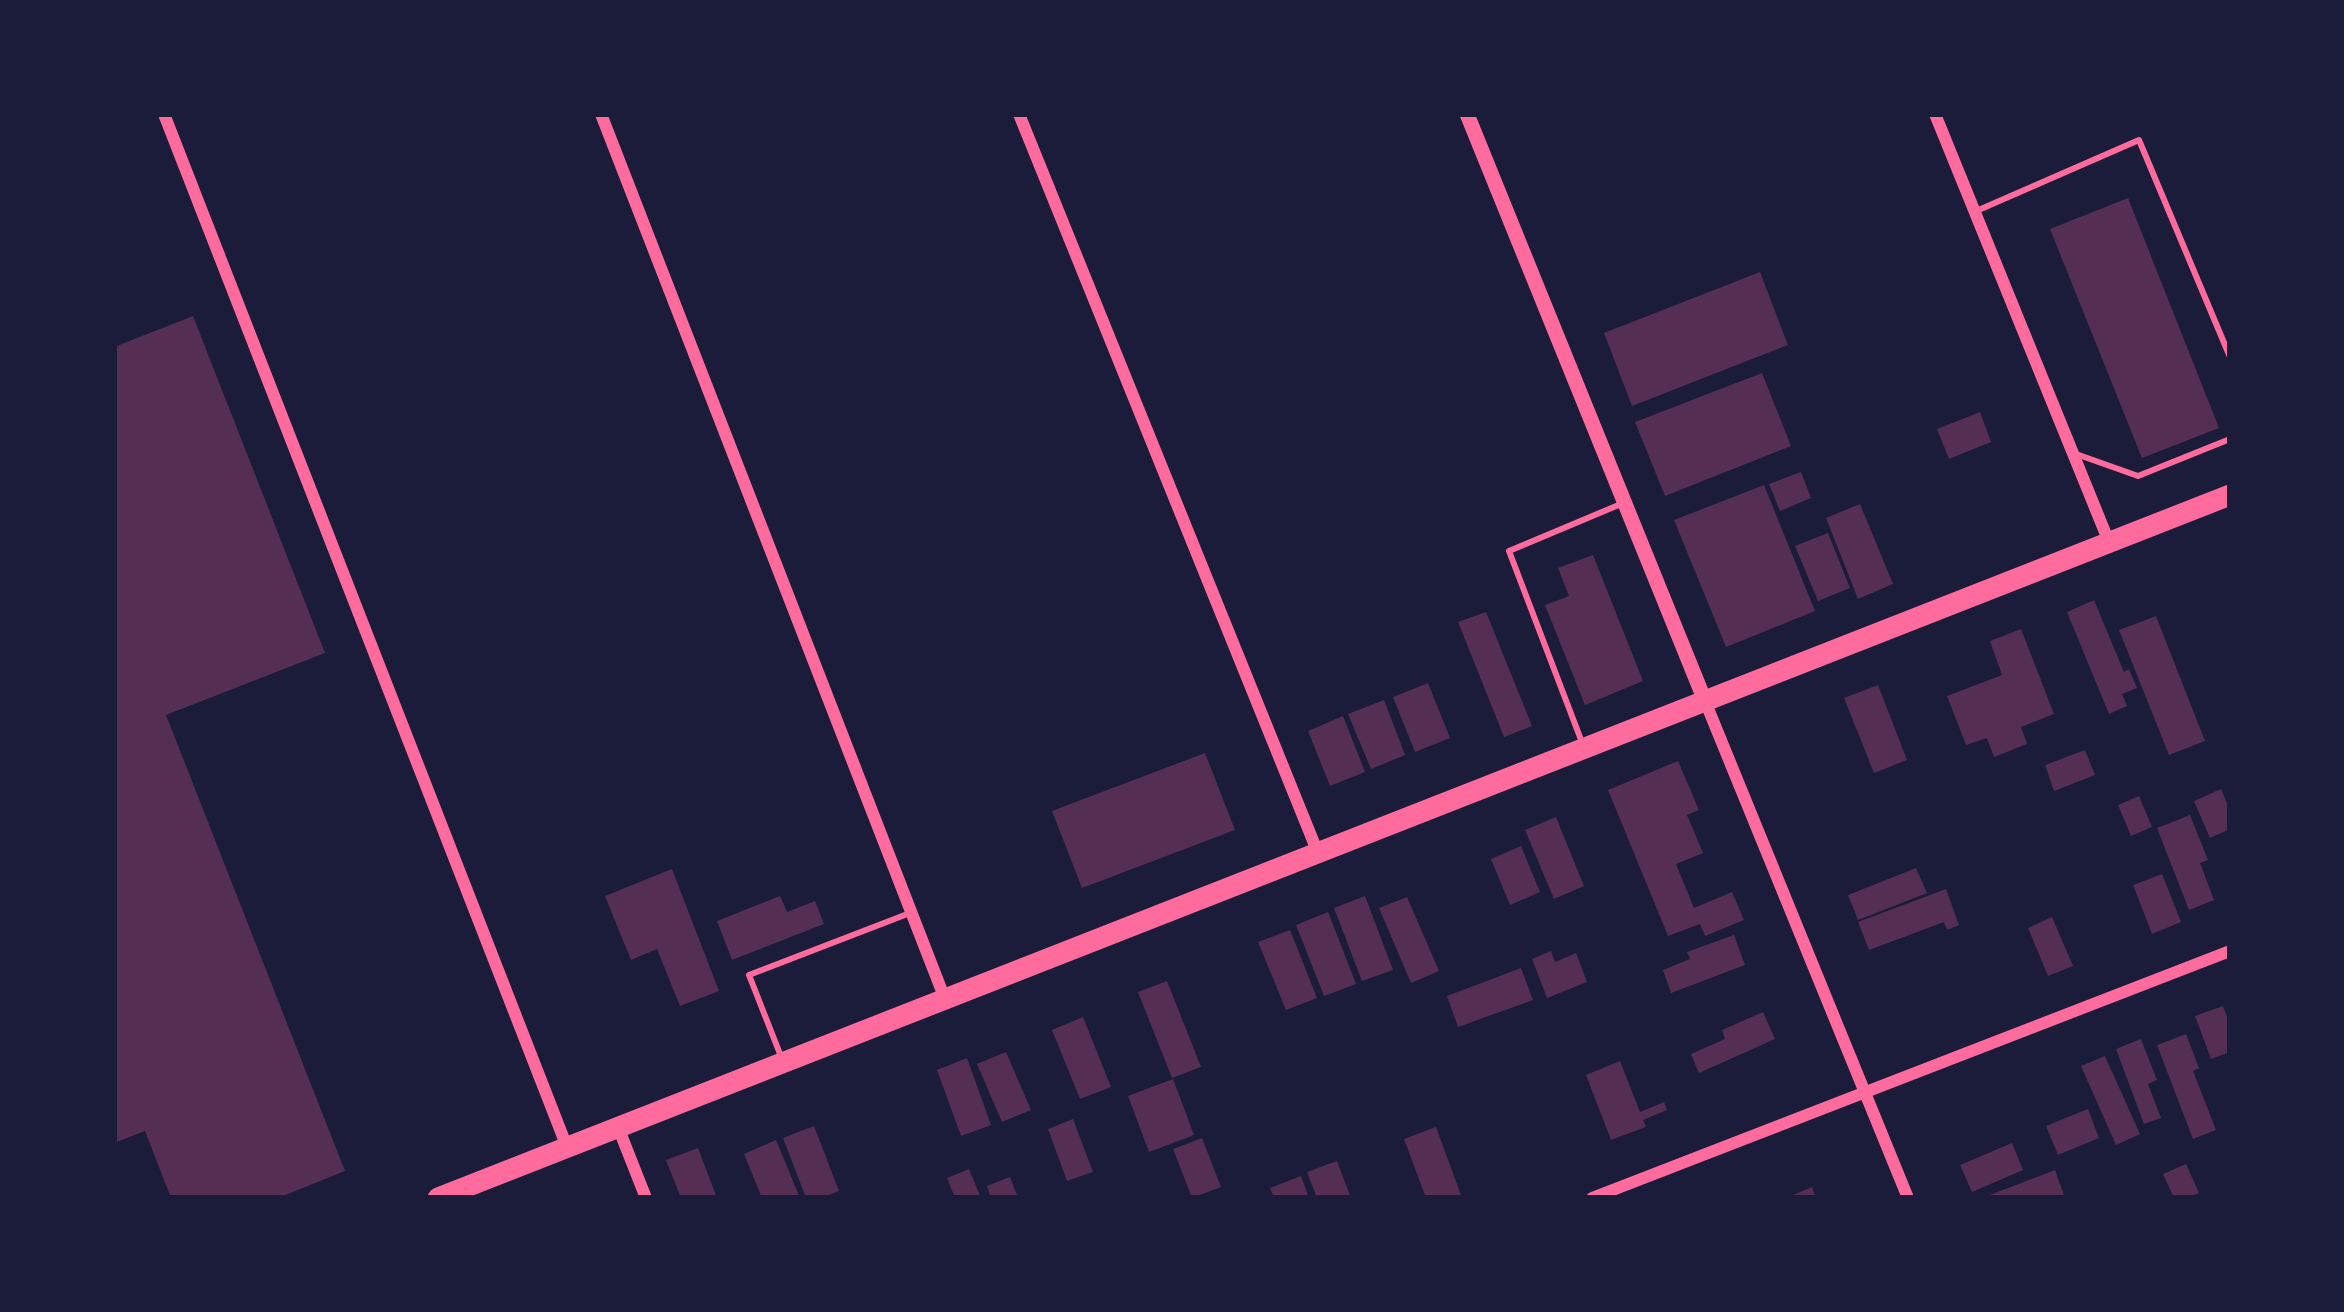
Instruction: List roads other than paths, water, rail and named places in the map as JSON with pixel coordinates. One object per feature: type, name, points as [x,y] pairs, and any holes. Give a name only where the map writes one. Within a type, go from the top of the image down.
[{"type":"main road","points":[[438,1198],[2230,495]]},
{"type":"street","points":[[164,114],[567,1148]]},
{"type":"street","points":[[602,114],[945,999]]},
{"type":"street","points":[[1019,114],[1318,853]]},
{"type":"street","points":[[1467,114],[1908,1198]]},
{"type":"street","points":[[1935,114],[2109,542]]},
{"type":"street","points":[[1592,1198],[2230,951]]},
{"type":"street","points":[[618,1127],[646,1198]]},
{"type":"lane","points":[[1975,212],[2139,140],[2230,357]]},
{"type":"lane","points":[[2073,453],[2138,476],[2230,439]]},
{"type":"lane","points":[[1585,748],[1509,551],[1625,502]]},
{"type":"lane","points":[[783,1063],[749,975],[911,912]]}]
